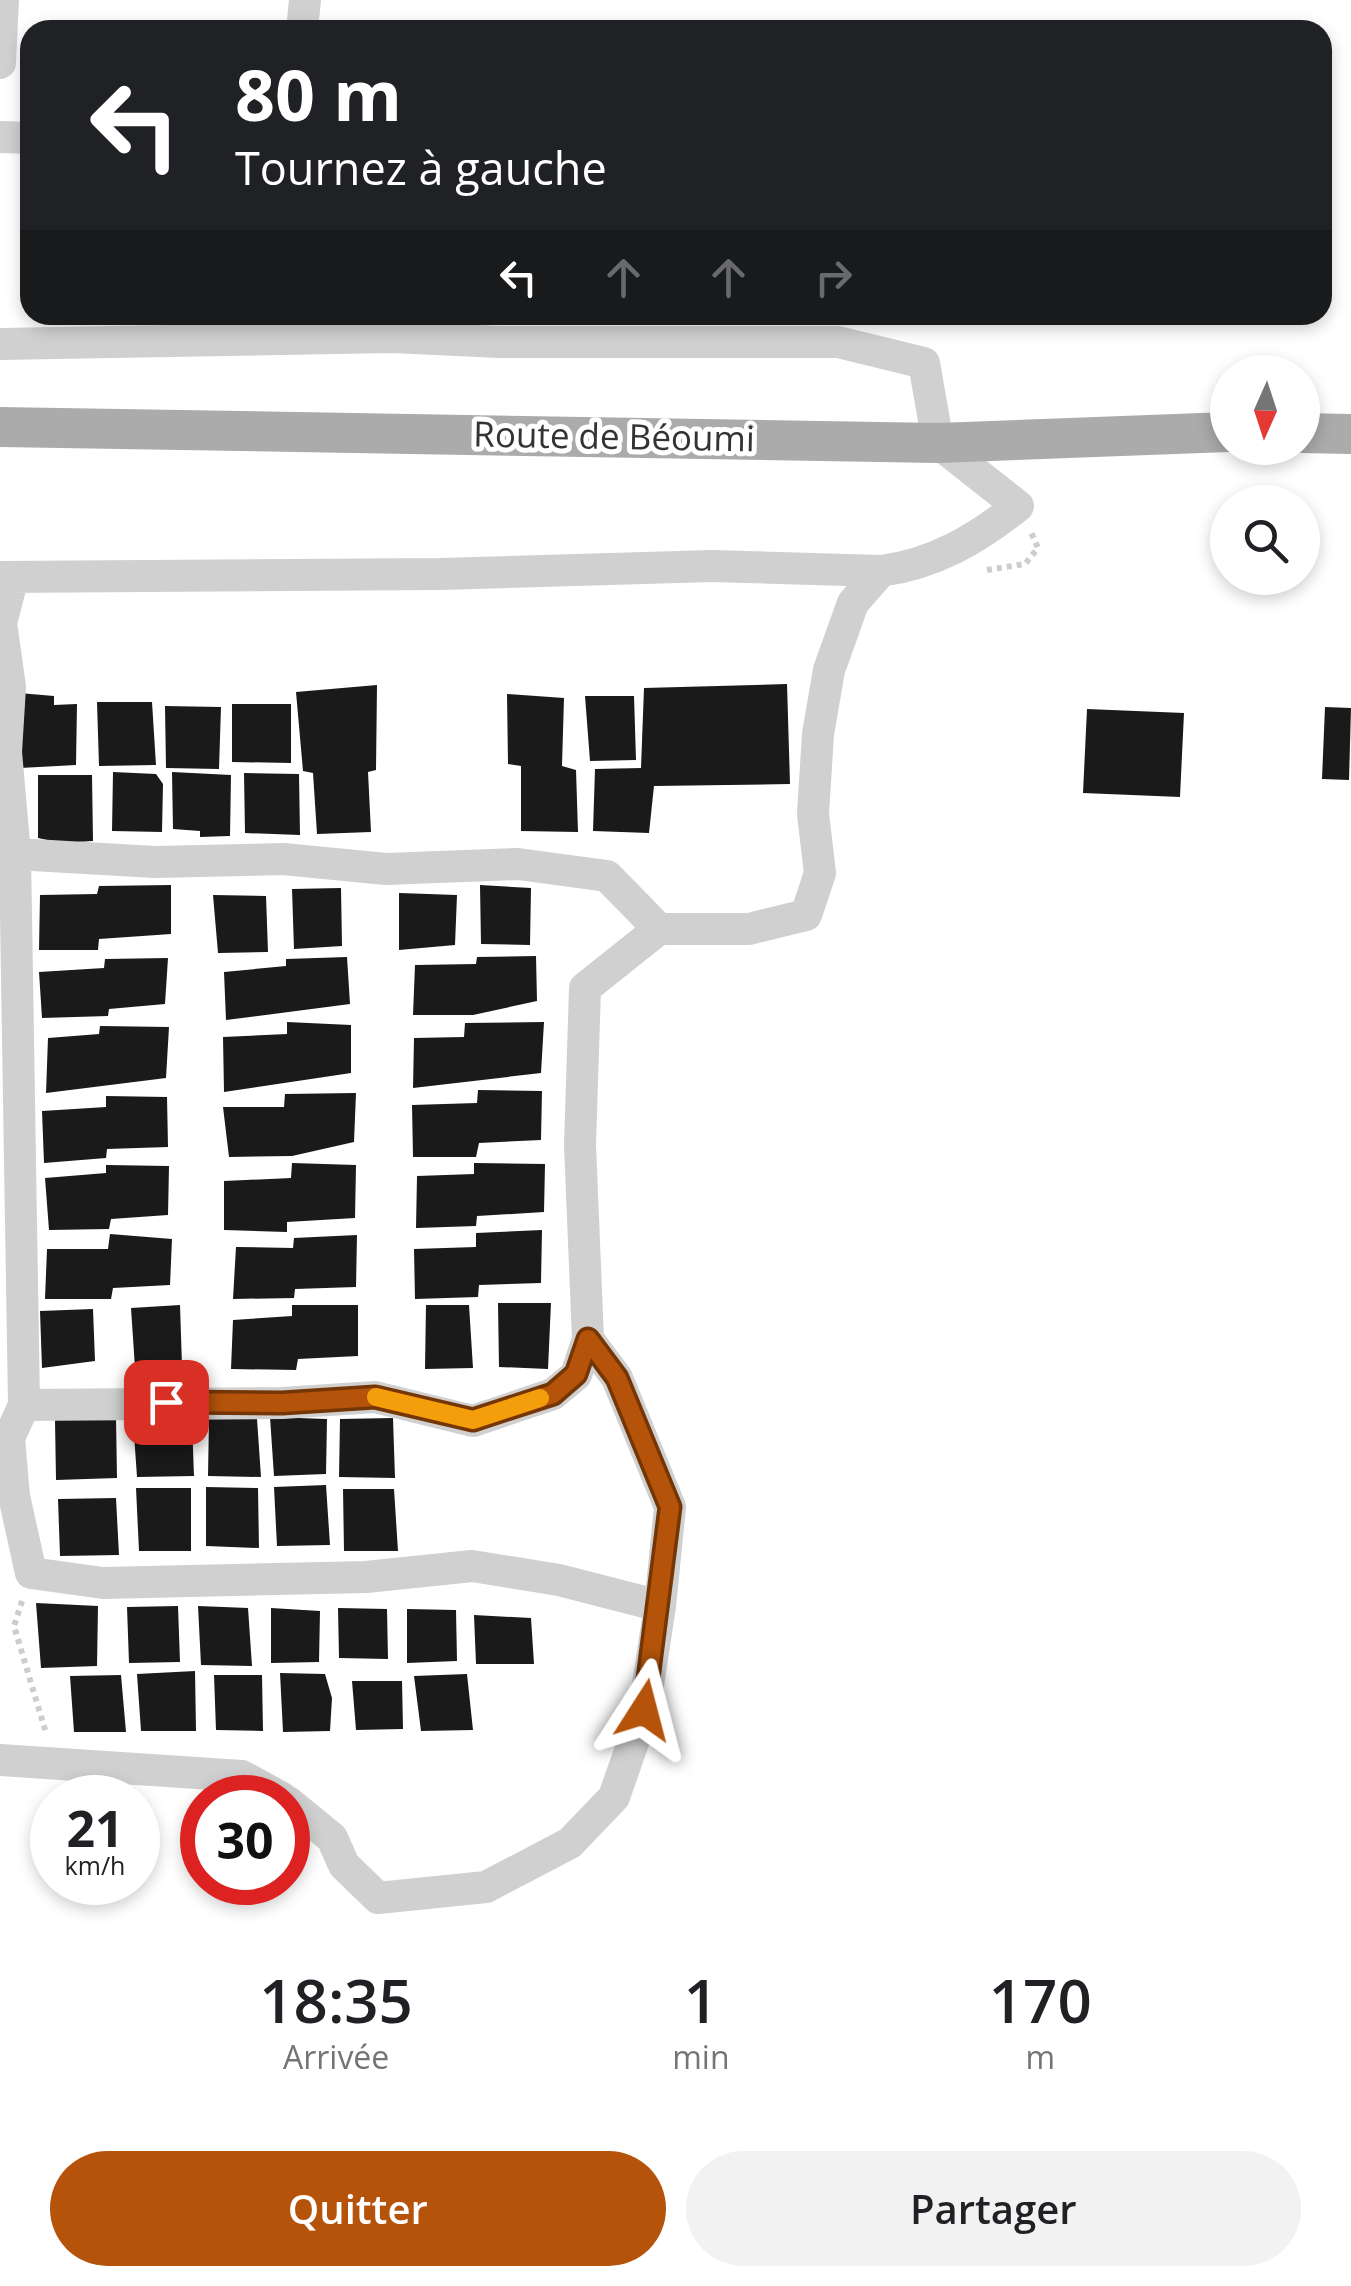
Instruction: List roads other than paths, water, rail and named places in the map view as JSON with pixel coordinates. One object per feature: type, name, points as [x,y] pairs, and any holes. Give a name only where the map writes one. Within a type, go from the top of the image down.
[{"type":"main road","name":"Route de Béoumi","points":[[0,427],[938,442],[1210,433]]},
{"type":"main road","points":[[1320,433],[1351,434]]},
{"type":"street","points":[[0,62],[3,0]]},
{"type":"street","points":[[0,344],[392,336],[499,342],[838,342],[924,363],[938,442],[1018,506],[975,540],[907,568],[880,571],[712,566],[440,574],[6,577],[1,623],[10,687],[6,752],[15,854],[24,1405],[9,1438],[14,1496],[31,1573],[122,1583],[366,1577],[472,1566],[559,1580],[660,1606]]},
{"type":"street","points":[[24,1405],[282,1403],[375,1397],[473,1420],[553,1394],[576,1374],[588,1339],[580,1145],[584,988],[659,930],[749,928],[806,914],[820,874],[813,814],[818,734],[829,670],[854,603],[880,571]]},
{"type":"street","points":[[15,854],[154,862],[283,860],[386,869],[518,864],[607,876],[659,930]]},
{"type":"street","points":[[310,1820],[332,1838],[344,1865],[378,1898],[486,1887],[570,1843],[614,1797],[644,1710],[670,1507],[617,1378],[588,1339]]},
{"type":"street","points":[[0,1760],[229,1775]]}]
